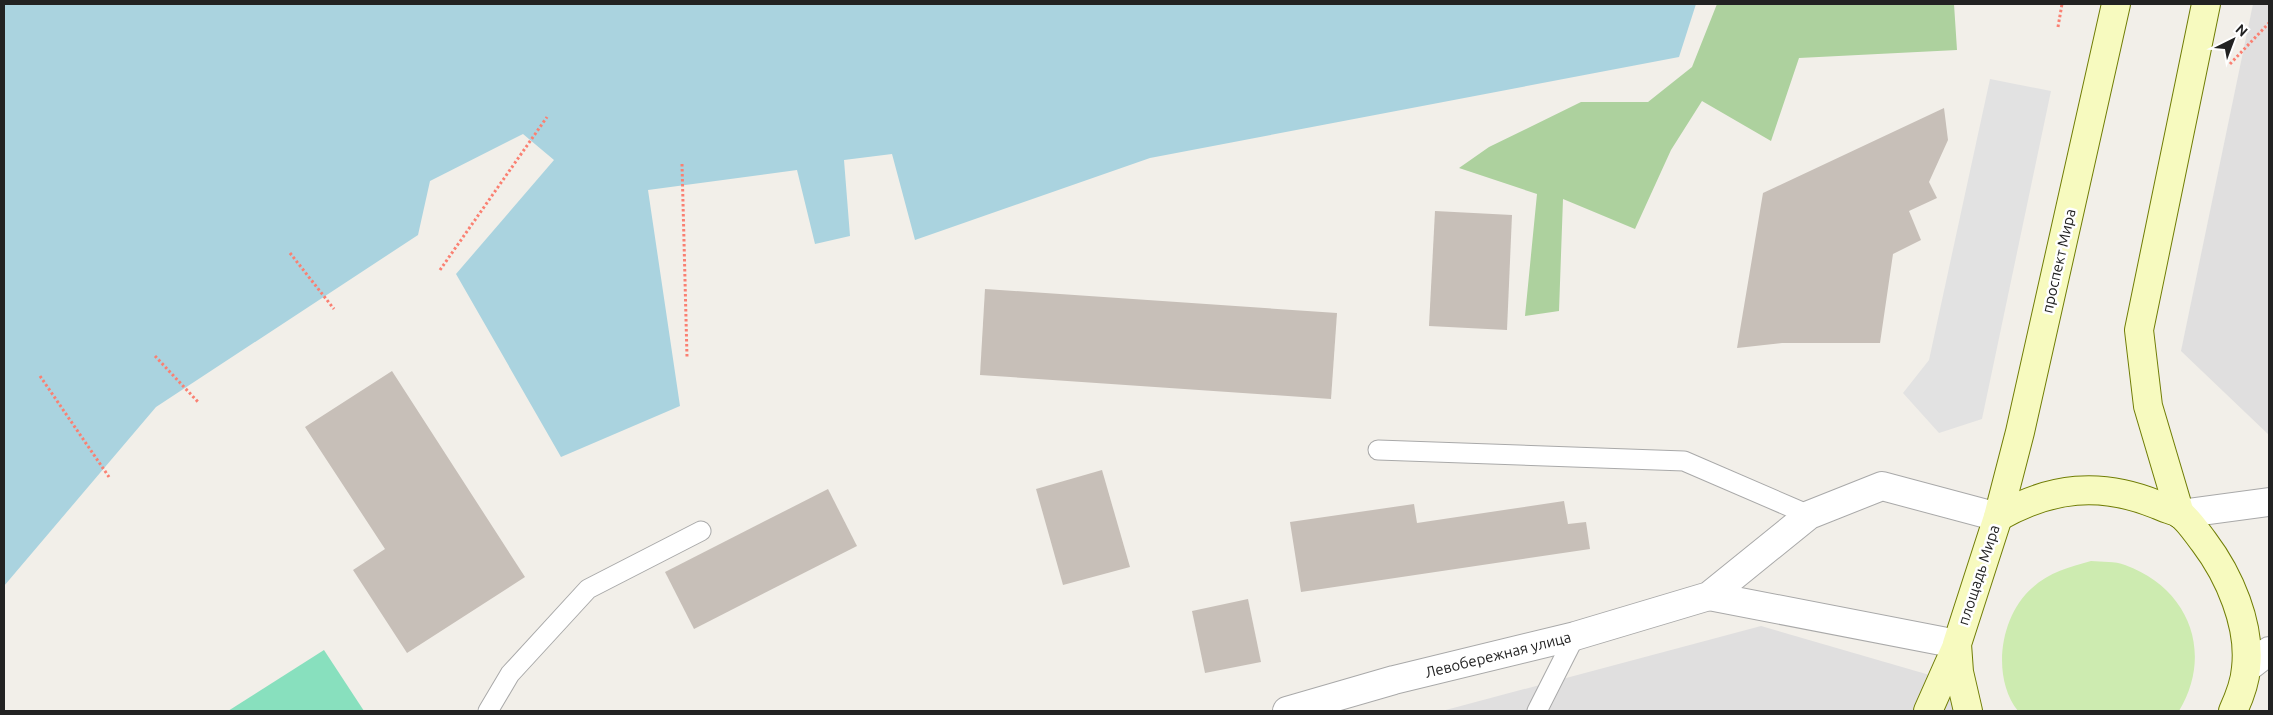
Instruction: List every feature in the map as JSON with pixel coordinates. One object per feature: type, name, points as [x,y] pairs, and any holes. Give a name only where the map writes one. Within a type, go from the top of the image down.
[{"type":"main road","name":"проспект Мира","points":[[1998,517],[2020,432],[2116,4]]},
{"type":"main road","points":[[2180,514],[2148,406],[2139,330],[2206,4]]},
{"type":"main road","name":"площадь Мира","points":[[1968,711],[1959,672],[1957,644],[1998,517],[2024,502],[2055,493],[2082,490],[2113,492],[2143,499],[2180,514],[2215,557],[2230,583],[2246,643],[2246,668],[2240,694],[2233,711]]},
{"type":"main road","points":[[1928,711],[1957,644]]},
{"type":"main road","points":[[2246,668],[2256,711]]},
{"type":"street","name":"Левобережная улица","points":[[1287,711],[1394,680],[1575,636],[1709,596],[1809,515],[1882,486],[1998,517]]},
{"type":"street","points":[[2180,514],[2269,502]]},
{"type":"street","name":"Левобережная улица","points":[[1709,596],[1957,644]]},
{"type":"street","points":[[2246,668],[2269,651]]},
{"type":"lane","points":[[1378,450],[1684,461],[1809,515]]},
{"type":"lane","points":[[488,711],[510,674],[588,589],[701,531]]},
{"type":"lane","points":[[1537,711],[1575,636]]},
{"type":"path","points":[[2058,27],[2062,4]]},
{"type":"path","points":[[2230,64],[2269,24]]},
{"type":"path","points":[[440,270],[547,117]]},
{"type":"path","points":[[682,164],[687,357]]},
{"type":"path","points":[[290,253],[334,309]]},
{"type":"path","points":[[155,356],[200,403]]},
{"type":"path","points":[[40,376],[109,477]]},
{"type":"shaded area","points":[[2253,4],[2269,4],[2269,435],[2181,351]]},
{"type":"shaded area","points":[[1990,79],[2051,91],[1982,419],[1939,433],[1903,393],[1929,360]]},
{"type":"shaded area","points":[[1761,626],[1964,685],[1966,711],[1442,711]]},
{"type":"green space","points":[[1717,4],[1954,4],[1957,50],[1799,58],[1771,141],[1702,101],[1671,150],[1635,229],[1563,199],[1559,311],[1525,316],[1537,194],[1459,168],[1489,147],[1581,102],[1648,102],[1692,67]]},
{"type":"green space","points":[[2091,561],[2113,562],[2125,565],[2147,575],[2165,589],[2179,606],[2189,625],[2194,645],[2194,667],[2189,689],[2179,711],[2018,711],[2004,681],[2002,665],[2006,630],[2013,614],[2021,600],[2039,582],[2060,571]]},
{"type":"green space","points":[[324,650],[364,711],[228,711]]},
{"type":"water","points":[[4,4],[1696,4],[1679,57],[1150,158],[915,240],[892,154],[844,160],[850,236],[815,244],[797,170],[648,190],[680,406],[561,457],[456,274],[554,160],[523,134],[430,181],[418,235],[156,407],[4,586]]},
{"type":"building","points":[[1944,108],[1948,140],[1929,182],[1937,198],[1909,211],[1921,240],[1893,254],[1880,343],[1782,343],[1737,348],[1763,193]]},
{"type":"building","points":[[1435,211],[1512,215],[1507,330],[1429,326]]},
{"type":"building","points":[[985,289],[1337,313],[1331,399],[980,375]]},
{"type":"building","points":[[392,371],[525,577],[407,653],[353,570],[385,549],[305,427]]},
{"type":"building","points":[[1102,470],[1130,567],[1063,585],[1036,489]]},
{"type":"building","points":[[828,489],[857,546],[694,629],[665,572]]},
{"type":"building","points":[[1564,501],[1568,524],[1586,522],[1590,549],[1301,592],[1290,522],[1414,504],[1417,523]]},
{"type":"building","points":[[1248,599],[1261,662],[1205,673],[1192,611]]}]
